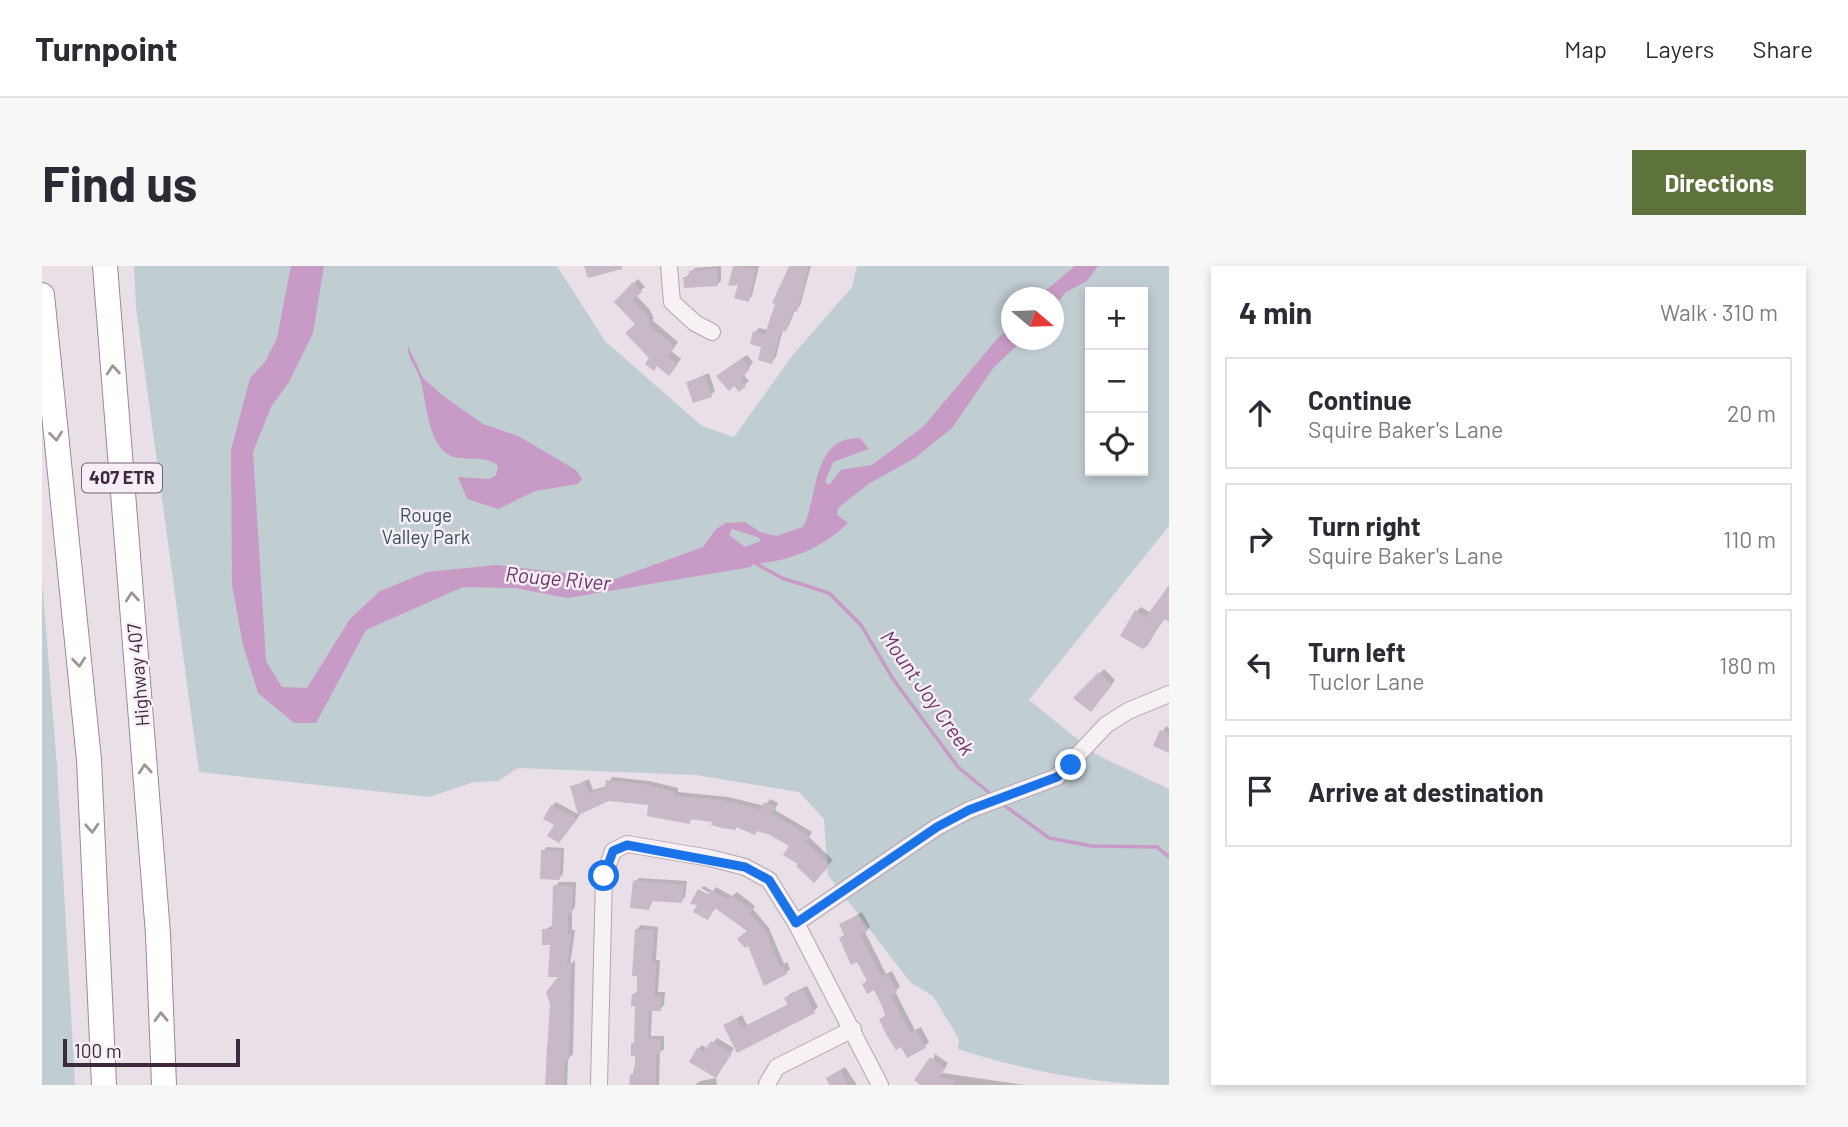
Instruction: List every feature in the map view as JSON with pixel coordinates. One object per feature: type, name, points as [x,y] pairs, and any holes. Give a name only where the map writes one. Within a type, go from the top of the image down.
[{"type":"highway","name":"Highway 407","points":[[105,266],[158,934],[164,1085]]},
{"type":"highway","name":"407 ETR","points":[[42,295],[89,760],[104,1085]]},
{"type":"street","points":[[669,266],[672,302],[695,323],[712,332]]},
{"type":"street","points":[[796,923],[937,827],[969,810],[1057,777],[1106,725],[1128,711],[1169,694]]},
{"type":"street","points":[[599,1085],[604,876],[613,851],[627,845],[745,867],[769,880],[796,923],[880,1085]]},
{"type":"street","points":[[766,1084],[777,1067],[853,1029]]},
{"type":"green space","name":"Rouge Valley Park","points":[[134,266],[557,266],[605,341],[702,426],[734,437],[792,356],[852,287],[857,266],[1169,266],[1169,526],[1029,700],[1097,755],[1169,789],[1169,1085],[1062,1075],[1009,1064],[958,1049],[959,1039],[933,996],[910,982],[828,875],[824,819],[799,792],[696,775],[518,768],[498,781],[474,782],[429,797],[199,772],[136,307]]},
{"type":"green space","points":[[42,580],[57,767],[75,1085],[42,1085]]},
{"type":"water","name":"Rouge River","points":[[291,266],[324,266],[313,333],[289,382],[271,407],[253,452],[266,661],[282,687],[307,688],[350,619],[380,591],[427,572],[496,565],[615,579],[703,547],[716,529],[726,523],[745,522],[760,532],[776,536],[803,527],[819,471],[833,447],[844,440],[860,438],[869,449],[833,462],[825,482],[829,485],[841,470],[872,465],[923,427],[1001,336],[1001,350],[1012,350],[994,367],[952,428],[915,458],[870,483],[838,508],[837,515],[848,523],[816,547],[792,557],[753,564],[751,567],[567,598],[515,588],[463,587],[366,630],[316,723],[294,723],[258,693],[243,645],[232,585],[231,450],[250,378],[265,362],[277,338]],"holes":[[[732,529],[758,537],[761,541],[745,547],[729,535]]]},
{"type":"water","points":[[1075,266],[1098,266],[1087,281],[1064,294],[1064,287],[1050,287]]},
{"type":"water","points":[[408,346],[423,378],[442,395],[483,424],[518,436],[576,470],[582,479],[578,484],[535,491],[498,509],[467,499],[458,477],[490,479],[496,475],[498,466],[488,460],[451,456],[437,442],[422,385]]},
{"type":"building","points":[[584,266],[622,266],[622,269],[588,278]]},
{"type":"building","points":[[733,266],[756,268],[749,302],[734,298],[738,285],[728,286]]},
{"type":"building","points":[[789,266],[809,266],[797,312],[793,311],[786,332],[781,330],[772,364],[758,360],[761,347],[750,344],[753,331],[765,334],[775,304],[772,303]]},
{"type":"building","points":[[717,268],[718,286],[684,288],[683,277],[689,277],[689,271]]},
{"type":"building","points":[[633,282],[642,292],[633,300],[645,313],[651,323],[649,325],[675,347],[668,356],[678,364],[669,376],[657,366],[654,371],[645,364],[649,358],[625,333],[635,324],[614,302]]},
{"type":"building","points":[[742,358],[750,368],[741,380],[746,386],[739,392],[734,386],[729,391],[716,376]]},
{"type":"building","points":[[705,376],[712,397],[693,403],[686,382]]},
{"type":"building","points":[[1169,585],[1169,622],[1164,618],[1148,645],[1143,649],[1120,636],[1135,610],[1146,617]]},
{"type":"building","points":[[1099,672],[1112,685],[1091,712],[1073,698]]},
{"type":"building","points":[[1160,730],[1169,733],[1169,753],[1153,746]]},
{"type":"building","points":[[606,780],[645,784],[675,792],[674,796],[723,800],[761,810],[764,802],[775,807],[772,814],[810,836],[806,842],[830,865],[814,883],[796,866],[798,864],[783,855],[789,846],[770,835],[757,831],[755,835],[736,827],[736,830],[722,828],[711,825],[712,822],[690,819],[690,824],[647,816],[648,805],[609,801],[578,815],[570,786],[585,782],[589,793],[605,788]]},
{"type":"building","points":[[551,805],[577,819],[559,843],[547,836],[554,825],[543,819]]},
{"type":"building","points":[[541,850],[561,851],[560,880],[540,879]]},
{"type":"building","points":[[633,881],[684,885],[682,903],[651,901],[649,910],[630,908]]},
{"type":"building","points":[[553,885],[573,886],[572,913],[568,913],[568,934],[572,934],[567,965],[571,961],[569,1060],[565,1060],[564,1085],[545,1085],[550,1004],[546,992],[558,977],[548,977],[550,945],[542,945],[542,929],[552,929]]},
{"type":"building","points":[[698,889],[708,894],[711,890],[727,899],[732,896],[752,910],[750,914],[766,932],[780,967],[783,965],[787,974],[764,986],[748,946],[745,948],[737,939],[747,931],[715,908],[708,920],[693,912],[697,905],[690,904]]},
{"type":"building","points":[[858,915],[867,932],[860,935],[882,977],[888,974],[897,992],[891,995],[911,1033],[916,1030],[926,1048],[907,1058],[901,1047],[896,1050],[886,1034],[879,1019],[885,1016],[883,1008],[874,990],[867,994],[862,984],[867,981],[857,962],[851,965],[839,938],[844,935],[839,924]]},
{"type":"building","points":[[635,929],[654,930],[652,963],[656,963],[655,996],[661,996],[661,1011],[649,1011],[648,1039],[661,1039],[660,1055],[656,1054],[656,1085],[629,1085],[630,1074],[635,1074],[635,1056],[631,1056],[631,1043],[634,1043],[635,1006],[631,1006],[632,994],[637,994],[637,976],[632,976]]},
{"type":"building","points":[[803,989],[815,1013],[737,1053],[723,1025],[737,1018],[742,1028],[788,1005],[784,998]]},
{"type":"building","points":[[711,1041],[732,1053],[716,1078],[689,1062],[697,1048],[703,1052]]},
{"type":"building","points":[[930,1057],[945,1068],[939,1077],[954,1080],[954,1085],[920,1085],[914,1080]]},
{"type":"building","points":[[840,1070],[848,1085],[829,1085],[826,1078]]},
{"type":"waterway","name":"Mount Joy Creek","points":[[755,563],[782,578],[829,593],[861,625],[893,679],[958,767],[993,796]]},
{"type":"waterway","name":"Mount Joy Creek","points":[[1001,803],[1049,838],[1092,846],[1157,847],[1169,857]]},
{"type":"route","points":[[604,876],[613,851],[627,845],[710,858],[745,867],[769,880],[796,923],[937,827],[969,810],[1057,777],[1071,765]]}]
